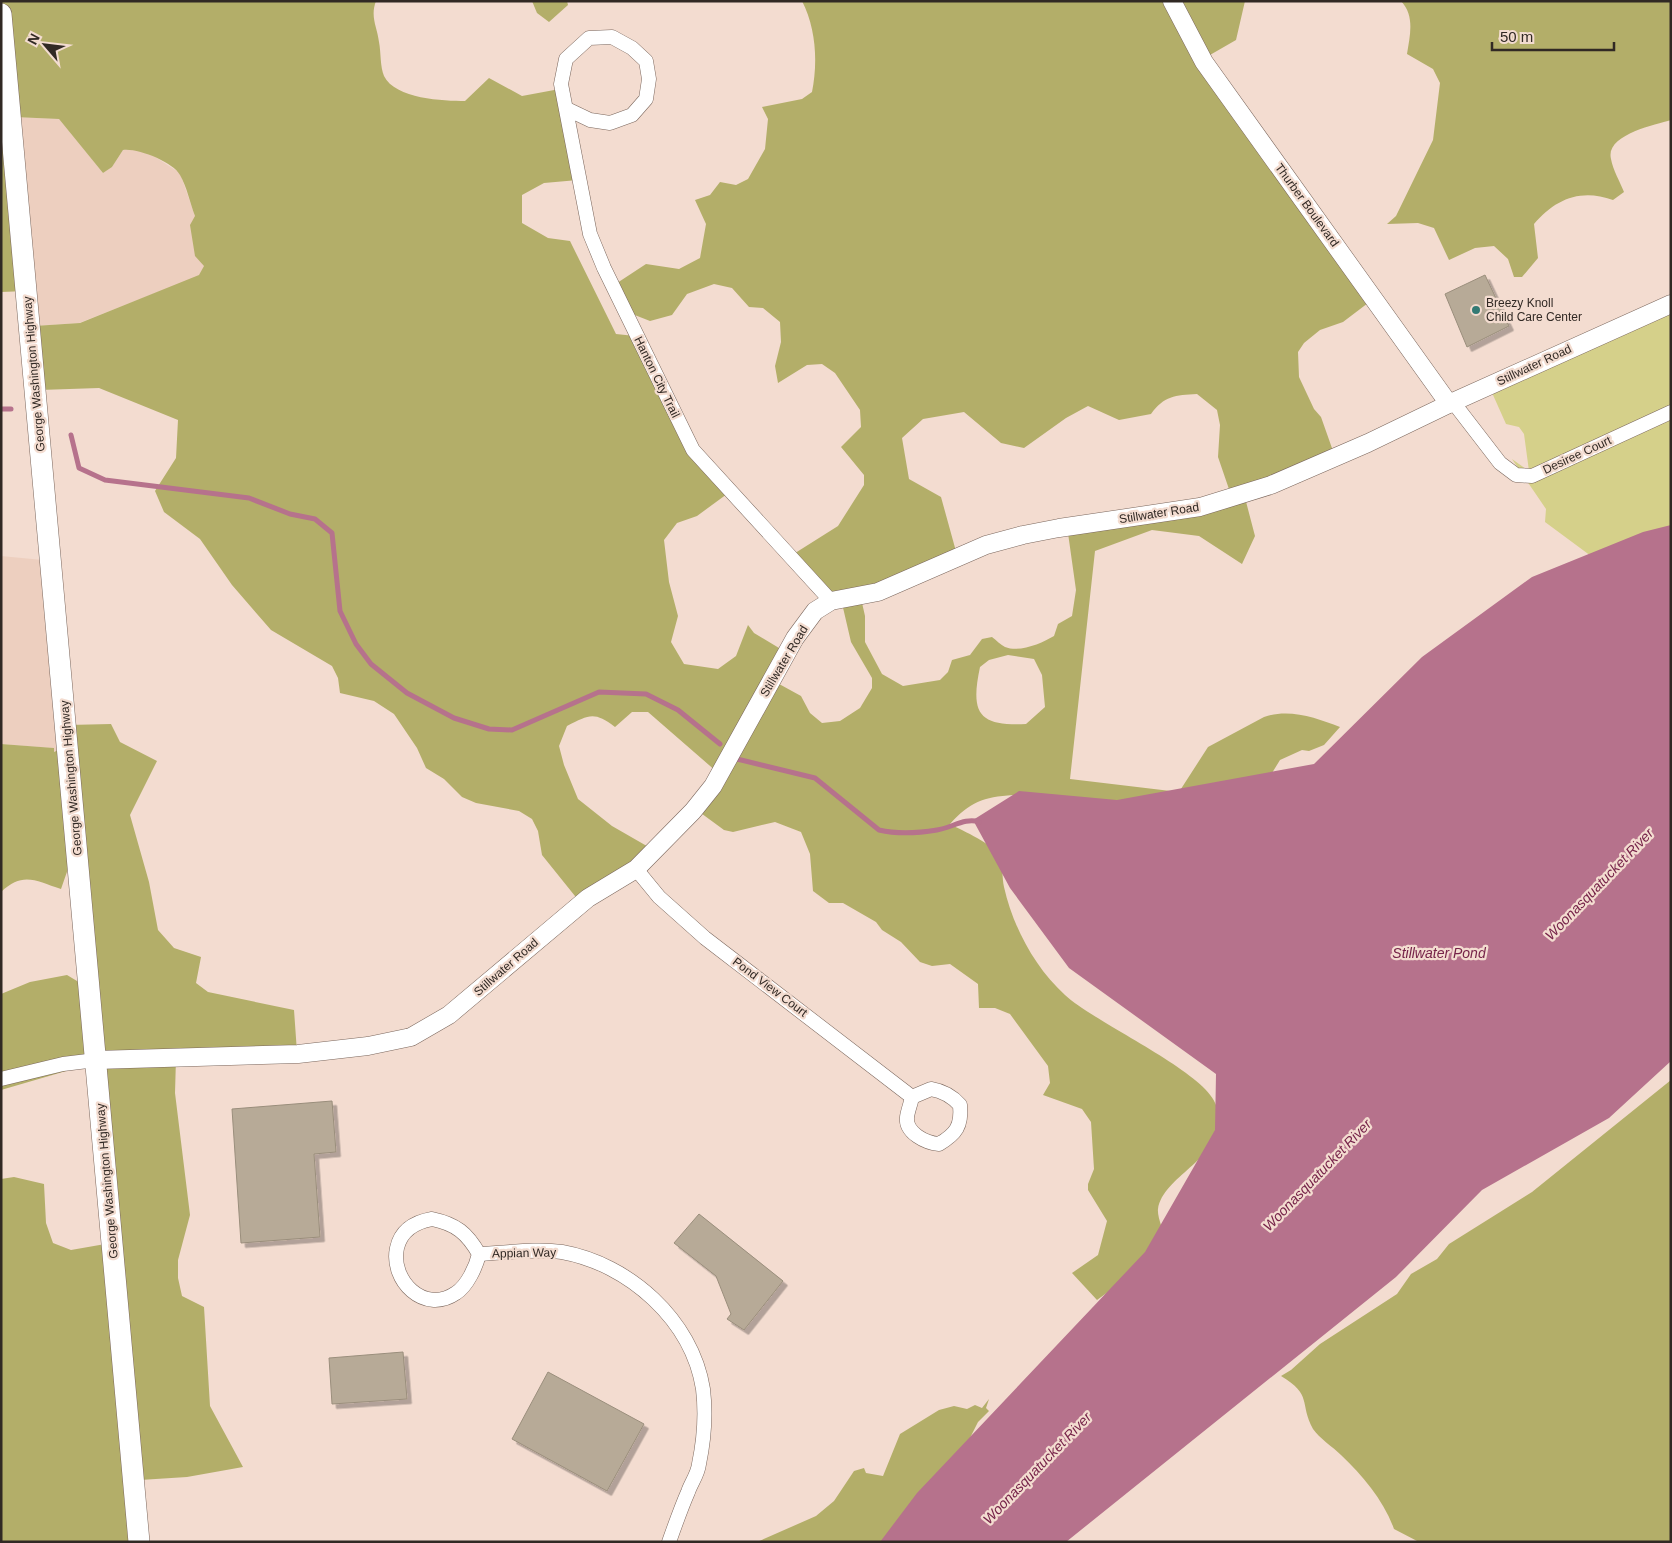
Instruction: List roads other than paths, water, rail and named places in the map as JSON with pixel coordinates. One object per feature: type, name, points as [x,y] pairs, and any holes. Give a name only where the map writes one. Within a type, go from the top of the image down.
[{"type":"main road","name":"George Washington Highway","points":[[1,14],[139,1542]]},
{"type":"street","name":"Thurber Boulevard","points":[[1172,1],[1204,62],[1451,403]]},
{"type":"street","points":[[612,37],[632,48],[646,61],[649,79],[646,99],[632,115],[610,123],[590,120],[567,109],[561,84],[566,59],[589,38],[612,37]]},
{"type":"street","name":"Hanton City Trail","points":[[567,109],[590,234],[604,268],[693,450],[831,601]]},
{"type":"street","name":"Stillwater Road","points":[[96,1060],[298,1054],[368,1046],[411,1037],[449,1015],[588,898],[636,869],[693,811],[713,786],[795,638],[815,611],[831,601],[878,592],[978,548],[1023,535],[1200,507],[1224,501],[1292,477],[1671,304]]},
{"type":"street","name":"Desiree Court","points":[[1451,403],[1500,463],[1516,475],[1532,476],[1671,412]]},
{"type":"street","name":"Pond View Court","points":[[636,869],[658,897],[706,938],[912,1097]]},
{"type":"street","points":[[1,1079],[63,1064],[96,1060]]},
{"type":"street","name":"Appian Way","points":[[432,1219],[448,1222],[462,1229],[479,1254],[468,1279],[456,1293],[444,1298],[428,1299],[412,1293],[396,1270],[394,1259],[398,1243],[406,1230],[417,1222],[432,1219]]},
{"type":"street","name":"Appian Way","points":[[479,1254],[561,1252],[607,1266],[634,1282],[656,1301],[685,1339],[696,1365],[702,1387],[704,1422],[699,1467],[669,1542]]},
{"type":"water","name":"Stillwater Pond","points":[[1671,525],[1671,1061],[1609,1118],[1482,1190],[1396,1277],[1066,1542],[880,1542],[917,1493],[1145,1252],[1215,1130],[1216,1074],[1069,968],[1010,888],[973,820],[1019,791],[1117,800],[1314,764],[1422,657],[1532,577],[1643,532]]},
{"type":"waterway","points":[[1,409],[11,409]]},
{"type":"waterway","points":[[71,435],[79,468],[105,480],[249,498],[290,514],[315,519],[332,533],[340,611],[356,644],[371,664],[407,693],[454,718],[489,729],[512,730],[599,692],[646,694],[678,710],[720,744]]},
{"type":"waterway","points":[[737,759],[815,778],[879,830],[900,833],[923,832],[942,829],[969,821],[979,822]]},
{"type":"place","name":"Breezy Knoll Child Care Center","points":[[1476,310]]},
{"type":"water label","name":"Woonasquatucket River","points":[[1599,884]]},
{"type":"water label","name":"Woonasquatucket River","points":[[1317,1175]]},
{"type":"water label","name":"Woonasquatucket River","points":[[1037,1468]]}]
